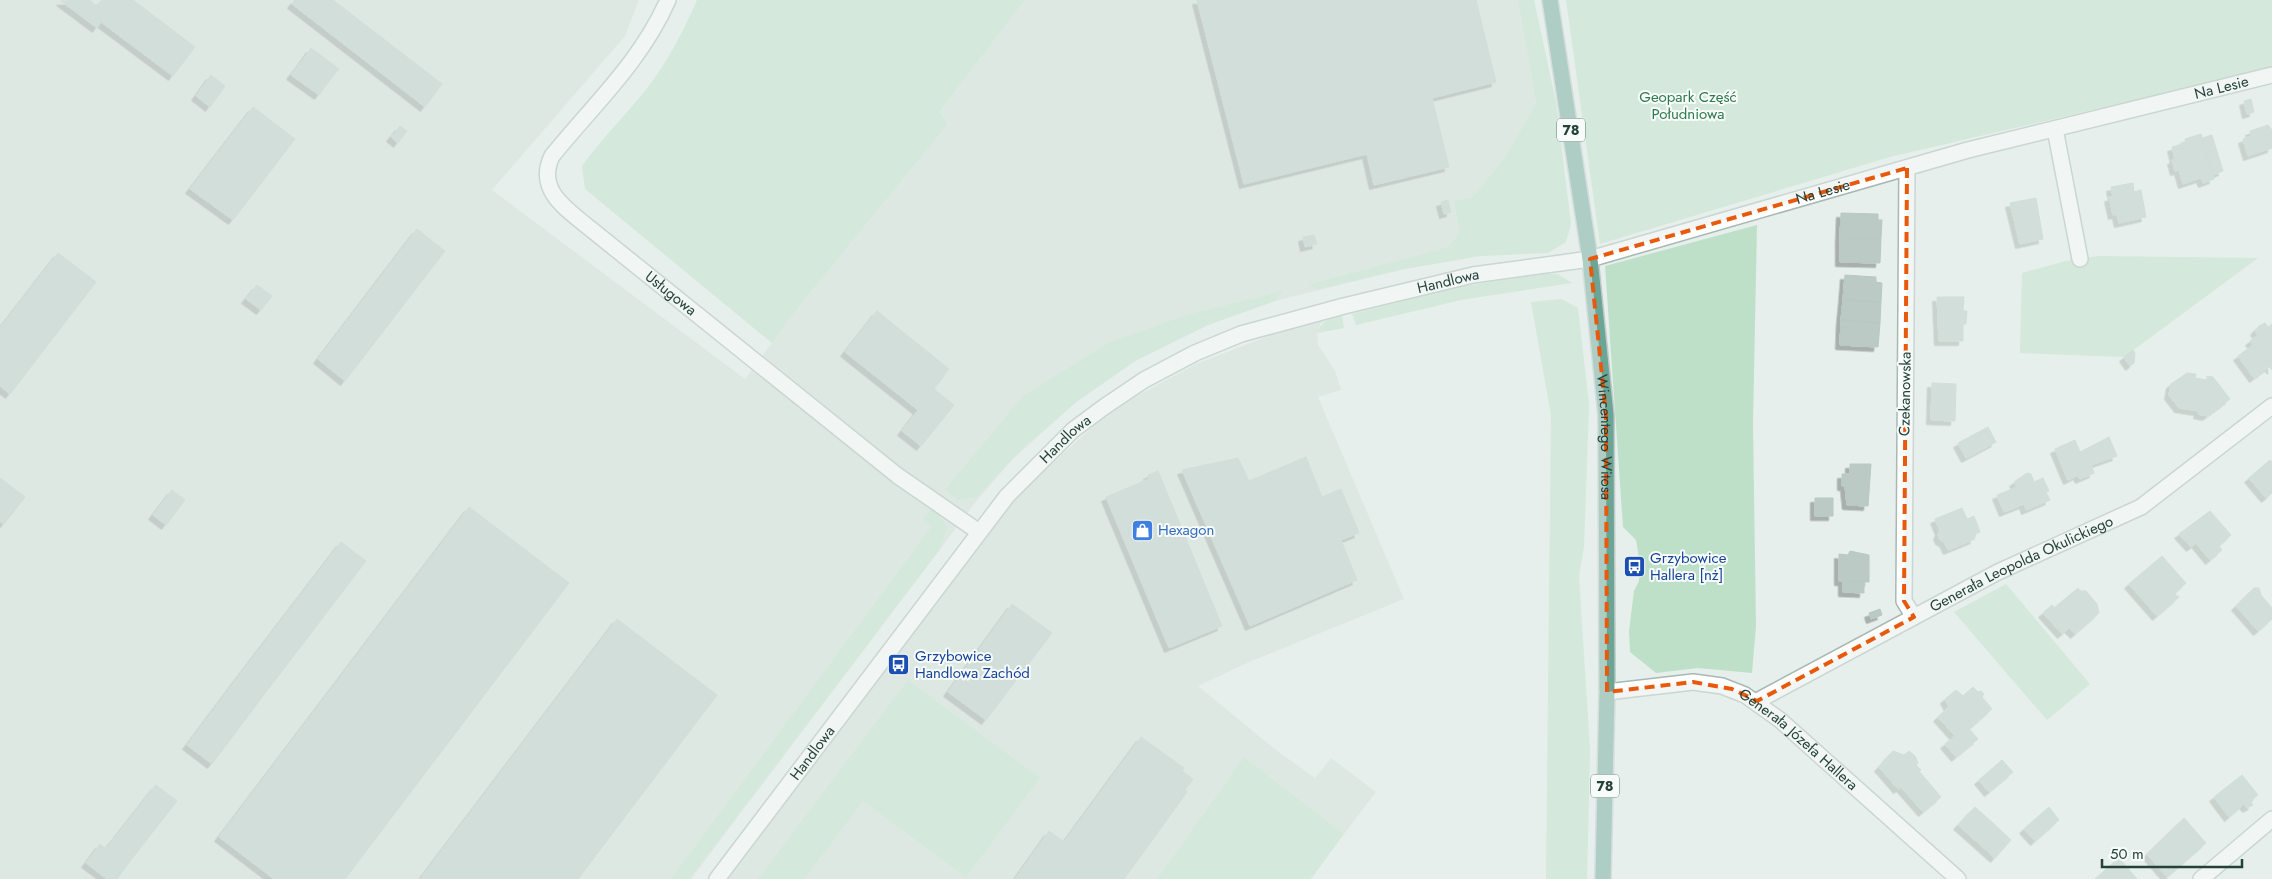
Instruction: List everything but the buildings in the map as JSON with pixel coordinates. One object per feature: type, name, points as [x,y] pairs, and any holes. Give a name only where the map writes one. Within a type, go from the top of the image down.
[{"type":"main road","name":"Wincentego Witosa","points":[[1550,0],[1590,259],[1601,347],[1607,425],[1607,692],[1603,879]]},
{"type":"street","name":"Usługowa","points":[[668,0],[652,31],[622,76],[552,156],[547,172],[551,192],[557,201],[587,226],[898,476],[979,532]]},
{"type":"street","name":"Na Lesie","points":[[1590,259],[1968,150],[2272,75]]},
{"type":"street","points":[[2055,129],[2080,259]]},
{"type":"street","name":"Czekanowska","points":[[1908,168],[1904,601],[1914,617]]},
{"type":"street","name":"Handlowa","points":[[717,879],[1007,496],[1073,430],[1144,380],[1195,353],[1241,334],[1283,321],[1436,284],[1518,268],[1590,259]]},
{"type":"street","name":"Generała Leopolda Okulickiego","points":[[1757,702],[2004,569],[2141,507],[2272,406]]},
{"type":"street","name":"Generała Józefa Hallera","points":[[1607,692],[1693,682],[1732,689],[1757,702],[1958,879]]},
{"type":"street","points":[[2201,879],[2272,819]]},
{"type":"highlighted area","points":[[1907,168],[1904,601],[1914,617],[1757,701],[1732,689],[1693,682],[1607,692],[1606,415],[1590,259]]},
{"type":"shaded area","points":[[0,0],[639,0],[625,36],[492,190],[745,379],[801,304],[948,124],[939,112],[1025,0],[1518,0],[1536,103],[1505,157],[1473,197],[1454,201],[1460,233],[1449,247],[1451,261],[1404,269],[1275,301],[1208,325],[1135,361],[1075,403],[1012,460],[978,499],[691,879],[0,879]]},
{"type":"shaded area","points":[[1327,318],[1321,323],[1317,333],[1318,345],[1335,371],[1341,390],[1318,397],[1404,599],[1249,662],[1198,686],[1276,750],[1315,778],[1331,758],[1376,792],[1344,834],[1244,757],[1157,879],[727,879],[1006,510],[1035,479],[1097,423],[1135,397],[1196,364],[1282,331]]},
{"type":"green space","points":[[697,0],[1025,0],[939,112],[948,124],[801,304],[772,343],[585,189],[582,166],[640,97],[662,67],[687,23]]},
{"type":"green space","points":[[1518,0],[1534,0],[1556,102],[1571,224],[1566,242],[1548,253],[1481,256],[1404,269],[1318,289],[1308,285],[1448,247],[1460,233],[1454,201],[1473,197],[1505,157],[1536,103]]},
{"type":"green space","name":"Geopark Część Południowa","points":[[1566,0],[2272,0],[2272,68],[1890,157],[1600,244]]},
{"type":"green space","points":[[1757,225],[1753,424],[1756,626],[1752,673],[1698,668],[1656,673],[1630,652],[1629,631],[1634,591],[1639,581],[1640,564],[1636,540],[1623,527],[1605,266]]},
{"type":"green space","points":[[2097,256],[2258,258],[2124,357],[2020,353],[2022,273],[2066,261]]},
{"type":"green space","points":[[1538,274],[1558,274],[1572,283],[1461,300],[1356,325],[1352,314],[1459,287]]},
{"type":"green space","points":[[1283,291],[1275,301],[1208,325],[1135,361],[1075,403],[1021,450],[977,497],[958,500],[945,490],[1023,396],[1110,342],[1190,314]]},
{"type":"green space","points":[[1561,299],[1578,308],[1589,404],[1584,547],[1579,576],[1590,750],[1587,879],[1546,879],[1551,415],[1531,302]]},
{"type":"green space","points":[[1342,316],[1344,328],[1317,333],[1326,320]]},
{"type":"green space","points":[[933,507],[947,527],[940,549],[689,879],[671,879],[932,526],[923,519]]},
{"type":"green space","points":[[2006,584],[2090,684],[2047,720],[1954,612]]},
{"type":"green space","points":[[908,680],[1040,778],[966,877],[863,801],[804,879],[758,879]]},
{"type":"green space","points":[[1244,757],[1344,834],[1311,879],[1157,879]]},
{"type":"place","name":"Hexagon","points":[[1142,530]]},
{"type":"place","name":"Grzybowice Hallera [nż]","points":[[1634,567]]},
{"type":"place","name":"Grzybowice Handlowa Zachód","points":[[899,665]]}]
